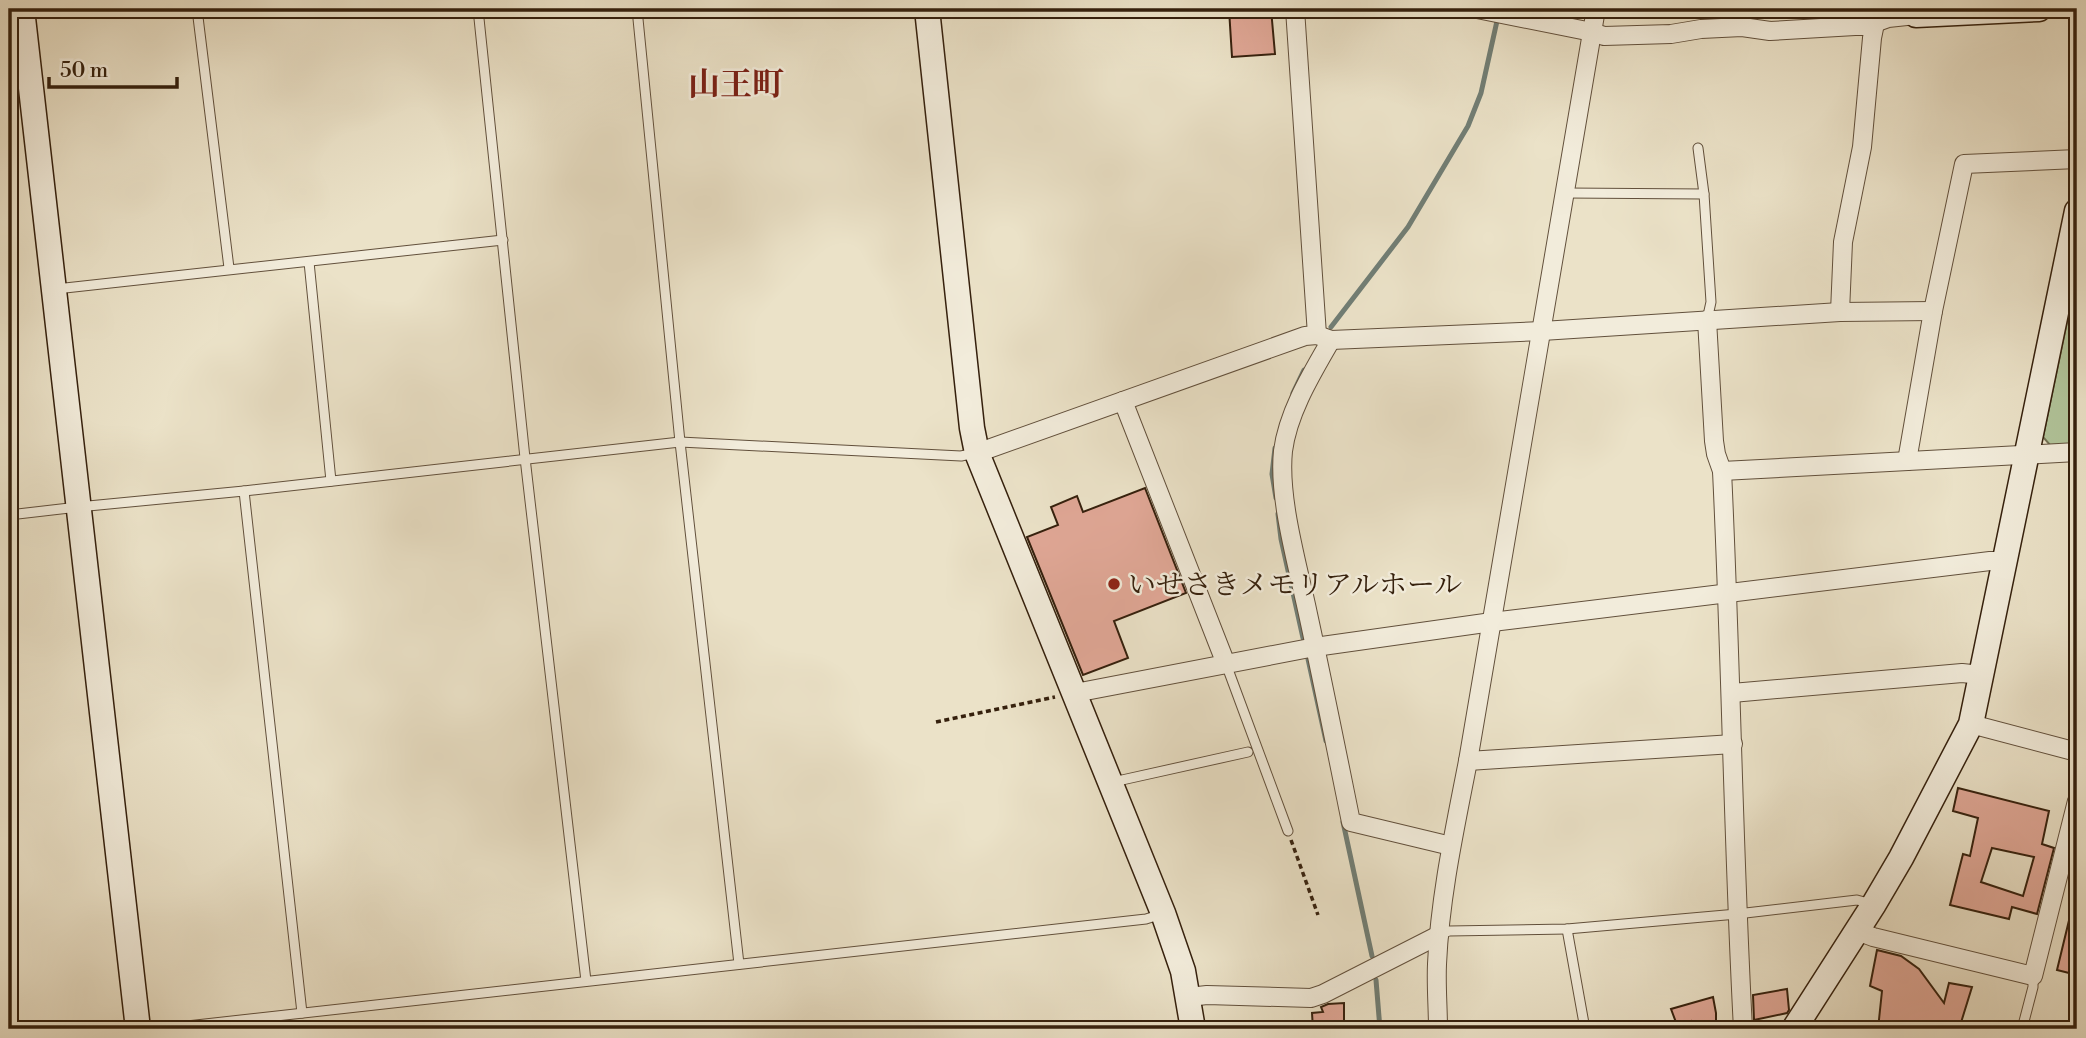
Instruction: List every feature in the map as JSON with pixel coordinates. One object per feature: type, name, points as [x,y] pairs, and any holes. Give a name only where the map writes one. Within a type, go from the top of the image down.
[{"type":"street","points":[[22,9],[138,1029]]},
{"type":"street","points":[[927,9],[972,428],[977,453],[1163,913],[1181,962],[1193,1029]]},
{"type":"street","points":[[1295,9],[1324,337],[1294,413],[1284,448],[1282,466],[1290,531],[1351,822],[1451,846]]},
{"type":"street","points":[[1477,9],[1604,36],[1671,34],[1742,27],[1770,31],[1866,26],[1877,16],[2039,9]]},
{"type":"street","points":[[1438,1029],[1439,935],[1451,846],[1468,761],[1596,9]]},
{"type":"street","points":[[1840,312],[1843,242],[1862,147],[1877,16]]},
{"type":"street","points":[[1907,461],[1933,311],[1964,164],[2077,159]]},
{"type":"street","points":[[1794,1029],[1908,846],[1971,724],[2077,211]]},
{"type":"street","points":[[977,453],[1305,336],[1542,331],[1840,312],[1933,311]]},
{"type":"street","points":[[1707,320],[1714,441],[1722,471],[1743,1029]]},
{"type":"street","points":[[1123,401],[1226,664]]},
{"type":"street","points":[[1722,471],[2077,452]]},
{"type":"street","points":[[1074,693],[1315,647],[1728,592],[2004,561]]},
{"type":"street","points":[[1732,693],[1962,673],[1981,675]]},
{"type":"street","points":[[1971,724],[2077,752]]},
{"type":"street","points":[[1468,761],[1733,744]]},
{"type":"street","points":[[1857,931],[2033,976],[2077,801]]},
{"type":"street","points":[[1189,997],[1207,995],[1311,998],[1324,994],[1439,935]]},
{"type":"lane","points":[[197,9],[229,268]]},
{"type":"lane","points":[[478,9],[525,458],[586,981]]},
{"type":"lane","points":[[637,9],[680,442],[739,964]]},
{"type":"lane","points":[[1698,148],[1704,194],[1711,302],[1707,320]]},
{"type":"lane","points":[[1566,193],[1704,194]]},
{"type":"lane","points":[[54,289],[503,240]]},
{"type":"lane","points":[[309,262],[331,481]]},
{"type":"lane","points":[[9,516],[680,442],[961,456],[977,453]]},
{"type":"lane","points":[[244,491],[302,1013]]},
{"type":"lane","points":[[1226,664],[1288,831]]},
{"type":"lane","points":[[1110,783],[1248,752]]},
{"type":"lane","points":[[1439,935],[1449,931],[1567,929],[1857,901],[1874,904]]},
{"type":"lane","points":[[160,1029],[1146,919],[1163,913]]},
{"type":"lane","points":[[1567,929],[1585,1029]]},
{"type":"lane","points":[[2022,1029],[2033,976]]},
{"type":"path","points":[[936,722],[1074,693]]},
{"type":"path","points":[[1288,831],[1318,915]]},
{"type":"green space","points":[[2067,322],[2077,324],[2077,444],[2050,445],[2043,437]]},
{"type":"building","points":[[1229,9],[1271,9],[1275,54],[1232,57]]},
{"type":"building","name":"いせさきメモリアルホール","points":[[1145,488],[1186,593],[1114,621],[1128,658],[1083,675],[1027,537],[1058,525],[1051,507],[1077,496],[1083,512]]},
{"type":"building","points":[[1958,788],[2049,811],[2042,844],[2054,848],[2037,914],[2012,907],[2009,919],[1950,905],[1963,854],[1970,856],[1978,818],[1953,811]],"holes":[[[1992,848],[2034,857],[2023,896],[1981,882]]]},
{"type":"building","points":[[2072,908],[2077,909],[2077,975],[2057,970]]},
{"type":"building","points":[[1877,950],[1901,956],[1919,969],[1944,1003],[1949,983],[1972,987],[1959,1029],[1878,1029],[1882,991],[1870,986]]},
{"type":"building","points":[[1787,989],[1787,1013],[1754,1020],[1753,995]]},
{"type":"building","points":[[1713,997],[1716,1029],[1692,1029],[1691,1021],[1677,1025],[1671,1009]]},
{"type":"building","points":[[1344,1003],[1344,1029],[1313,1029],[1312,1013],[1323,1012],[1321,1007],[1328,1004]]},
{"type":"waterway","points":[[1331,327],[1408,227],[1468,126],[1481,93],[1497,21]]},
{"type":"waterway","points":[[1293,393],[1304,370]]},
{"type":"waterway","points":[[1275,448],[1272,474],[1276,498]]},
{"type":"waterway","points":[[1278,514],[1303,638]]},
{"type":"waterway","points":[[1308,659],[1326,741]]},
{"type":"waterway","points":[[1343,822],[1372,956]]},
{"type":"waterway","points":[[1376,980],[1380,1029]]},
{"type":"place","name":"いせさきメモリアルホール","points":[[1114,584]]},
{"type":"district","name":"山王町","points":[[736,84]]}]
